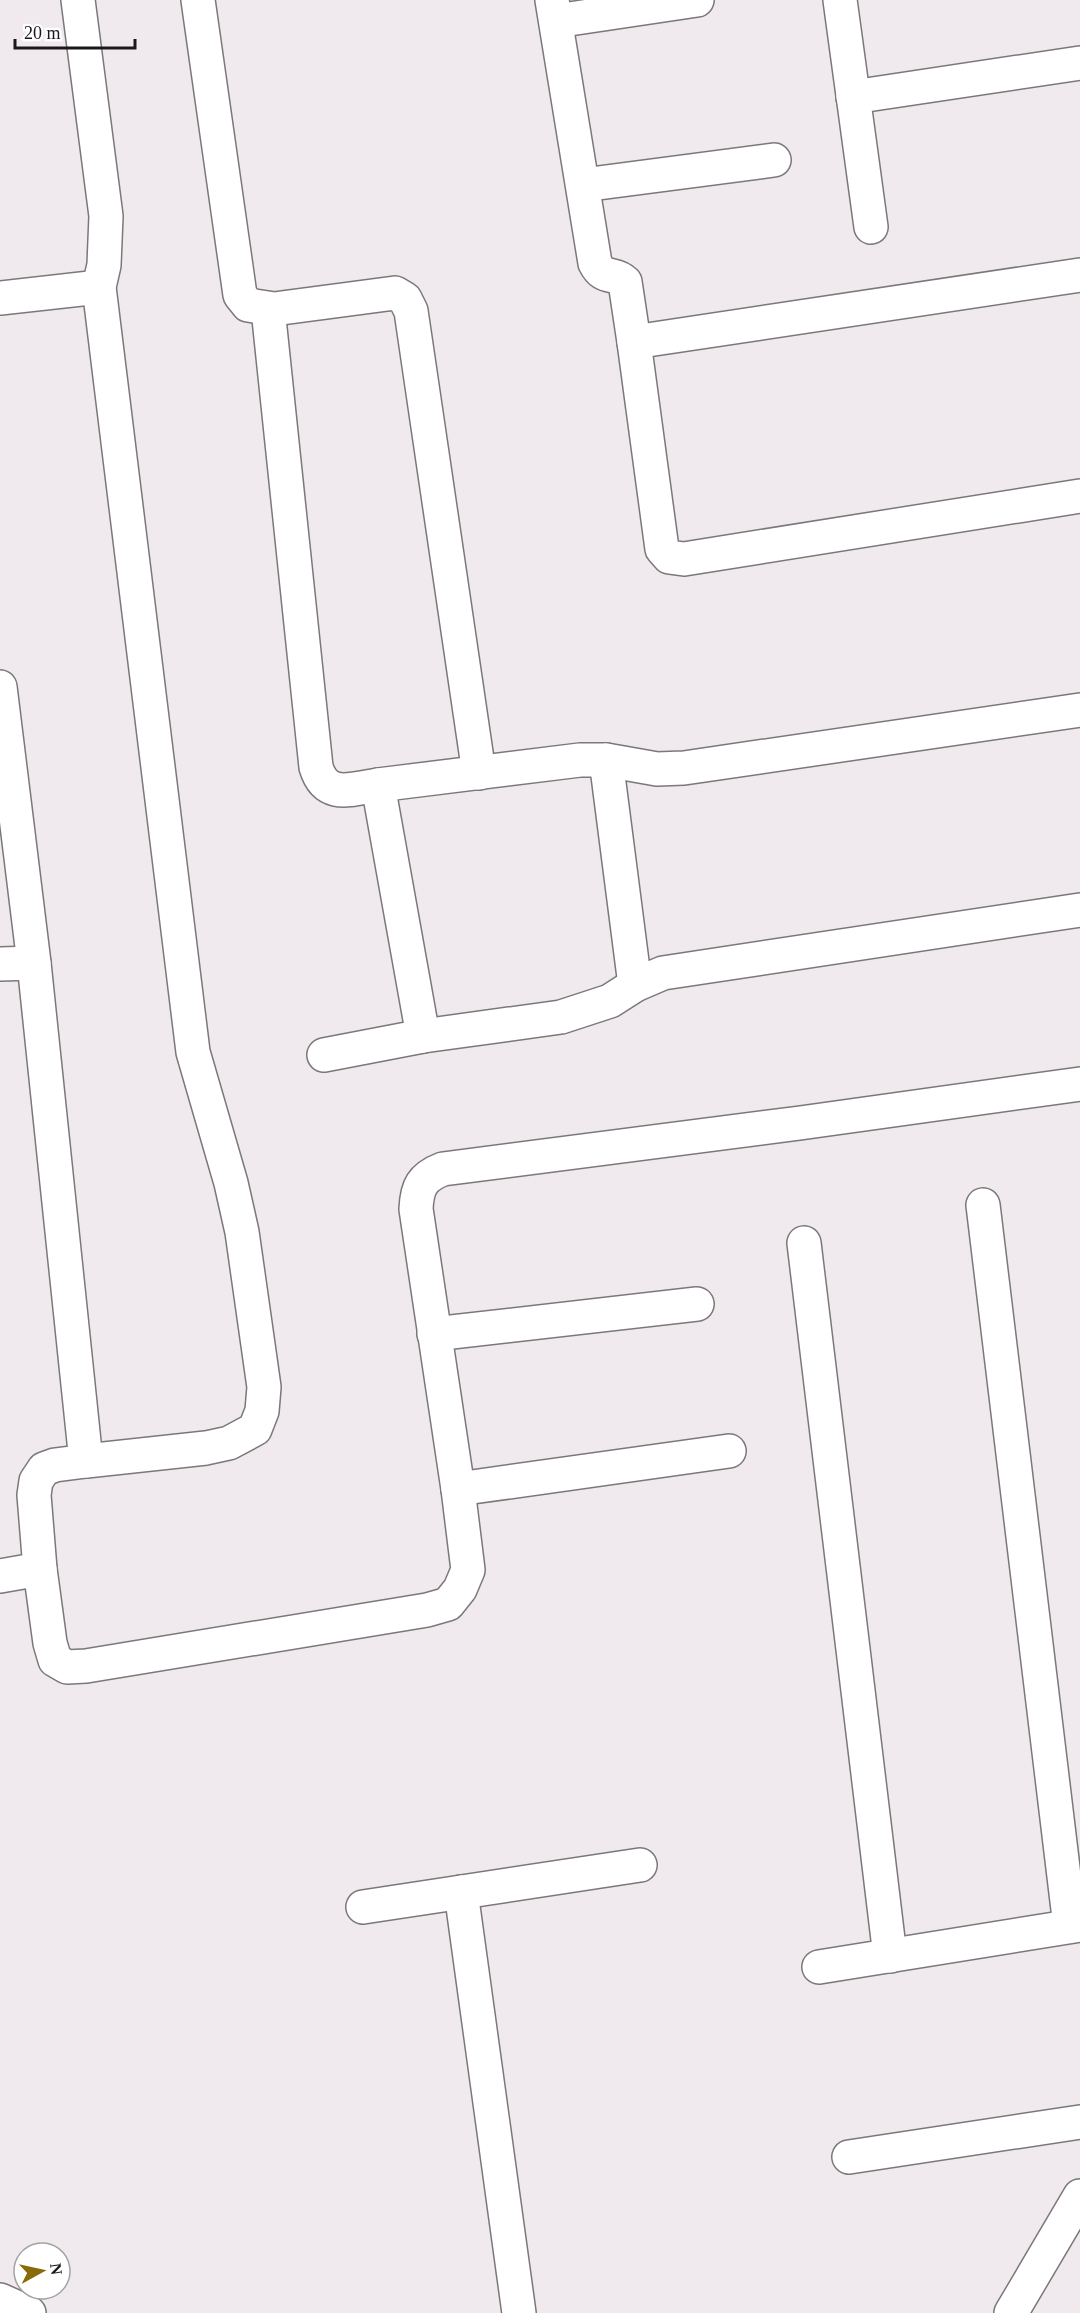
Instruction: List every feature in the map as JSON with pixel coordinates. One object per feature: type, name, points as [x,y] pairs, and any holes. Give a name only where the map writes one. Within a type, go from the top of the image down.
[{"type":"street","points":[[78,0],[106,216],[104,265],[99,287],[193,1052],[231,1184],[242,1232],[264,1387],[262,1411],[255,1430],[229,1443],[206,1448],[55,1465],[44,1470],[36,1480],[34,1495],[40,1569],[50,1643],[56,1660],[67,1667],[86,1666],[428,1610],[448,1604],[460,1589],[468,1570],[416,1209],[417,1192],[432,1173],[443,1169],[1080,1084]]},
{"type":"street","points":[[198,0],[240,295],[248,305],[268,309],[395,293],[405,299],[411,311],[479,773]]},
{"type":"street","points":[[697,0],[554,10],[595,263],[599,271],[607,276],[621,278],[625,282],[662,549],[669,557],[684,559],[1080,496]]},
{"type":"street","points":[[840,0],[871,227]]},
{"type":"street","points":[[853,97],[1080,63]]},
{"type":"street","points":[[583,186],[774,160]]},
{"type":"street","points":[[634,342],[1080,275]]},
{"type":"street","points":[[0,298],[99,287]]},
{"type":"street","points":[[268,309],[316,767],[319,778],[334,790],[580,760],[606,760],[657,769],[684,768],[1080,710]]},
{"type":"street","points":[[0,687],[34,963],[86,1461]]},
{"type":"street","points":[[606,760],[635,985]]},
{"type":"street","points":[[378,785],[423,1036]]},
{"type":"street","points":[[324,1055],[423,1036],[561,1017],[610,1001],[635,985],[663,973],[1080,910]]},
{"type":"street","points":[[0,964],[34,963]]},
{"type":"street","points":[[819,1967],[1075,1925],[983,1205]]},
{"type":"street","points":[[804,1243],[890,1956]]},
{"type":"street","points":[[434,1334],[697,1304]]},
{"type":"street","points":[[458,1489],[729,1451]]},
{"type":"street","points":[[0,1576],[40,1569]]},
{"type":"street","points":[[363,1907],[640,1865]]},
{"type":"street","points":[[461,1892],[519,2313]]},
{"type":"street","points":[[849,2157],[1080,2122]]},
{"type":"street","points":[[1011,2313],[1080,2196]]},
{"type":"street","points":[[1048,2248],[1080,2243]]}]
